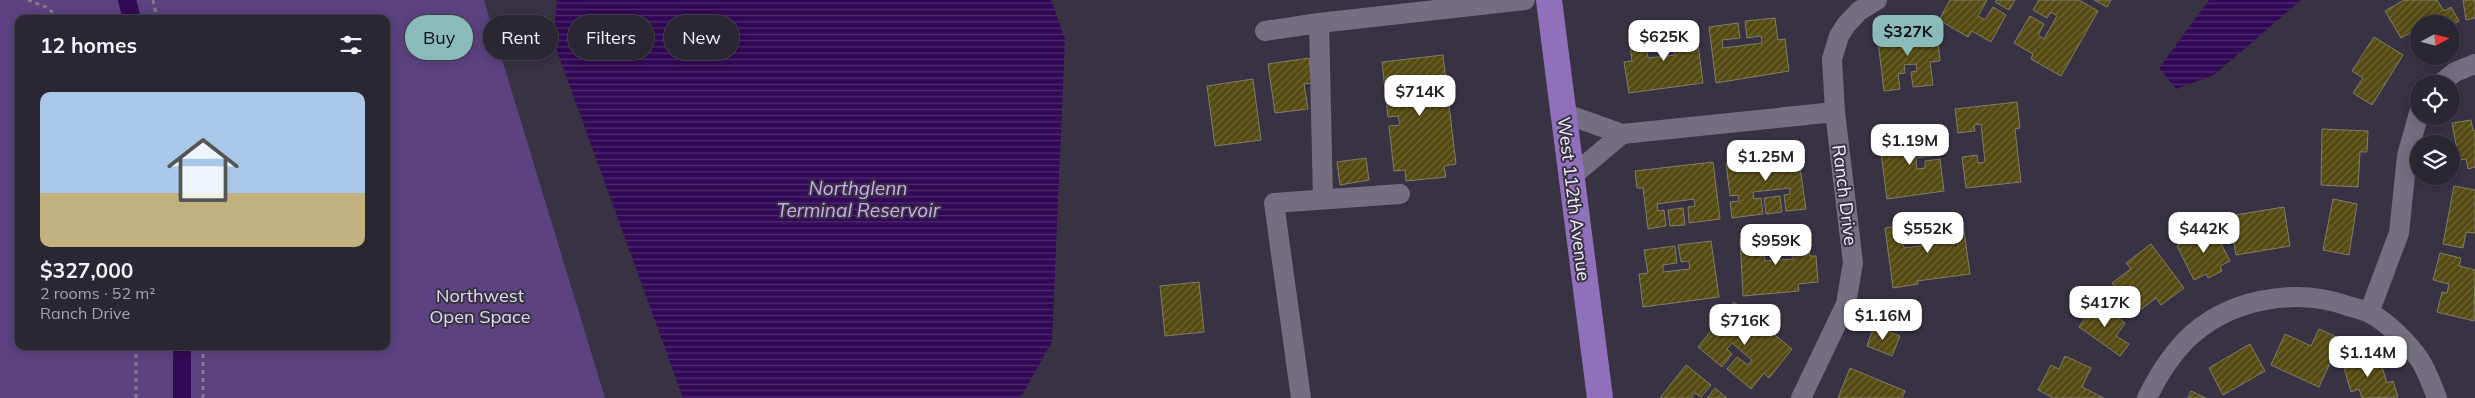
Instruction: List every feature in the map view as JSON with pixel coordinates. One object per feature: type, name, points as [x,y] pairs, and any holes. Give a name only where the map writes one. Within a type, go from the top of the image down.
[{"type":"main road","name":"West 112th Avenue","points":[[1549,0],[1600,398]]},
{"type":"street","points":[[1265,31],[1319,23],[1525,0]]},
{"type":"street","name":"Ranch Drive","points":[[1801,398],[1846,304],[1854,263],[1831,72],[1835,45],[1846,24],[1859,11],[1877,0]]},
{"type":"street","points":[[1319,23],[1323,199]]},
{"type":"street","points":[[2451,75],[2475,64]]},
{"type":"street","points":[[1563,113],[1622,134],[1835,112]]},
{"type":"street","points":[[2369,313],[2399,233],[2407,156],[2416,125]]},
{"type":"street","points":[[1571,177],[1622,134]]},
{"type":"street","points":[[1301,398],[1274,203],[1400,194]]},
{"type":"street","points":[[2147,398],[2169,360],[2186,341],[2207,324],[2230,310],[2256,301],[2285,297],[2314,298],[2339,303],[2369,313],[2408,345],[2421,362],[2437,398]]},
{"type":"path","points":[[28,0],[46,7],[56,15]]},
{"type":"path","points":[[153,0],[156,15]]},
{"type":"path","points":[[136,350],[136,398]]},
{"type":"path","points":[[203,350],[203,398]]},
{"type":"green space","name":"Northwest Open Space","points":[[0,0],[484,0],[489,15],[483,15],[483,60],[502,60],[605,398],[0,398]]},
{"type":"water","name":"Northglenn Terminal Reservoir","points":[[557,0],[1051,0],[1065,39],[1052,342],[1022,395],[1018,398],[683,398],[558,54],[558,15],[556,15]]},
{"type":"water","points":[[2209,0],[2301,0],[2214,75],[2176,89],[2159,68]]},
{"type":"building","points":[[1950,0],[1987,0],[1978,16],[1985,20],[1993,7],[2006,15],[1991,42],[1972,31],[1968,37],[1939,20]]},
{"type":"building","points":[[1997,0],[2015,0],[2009,10],[1995,2]]},
{"type":"building","points":[[2039,0],[2079,0],[2098,11],[2061,76],[2031,59],[2033,54],[2014,43],[2030,16],[2044,24],[2038,35],[2044,39],[2057,16],[2051,12],[2047,18],[2033,10]]},
{"type":"building","points":[[2094,0],[2111,0],[2107,7]]},
{"type":"building","points":[[2404,0],[2437,0],[2444,11],[2451,7],[2456,15],[2410,15],[2410,33],[2401,38],[2385,11]]},
{"type":"building","points":[[2463,0],[2475,0],[2475,18],[2466,20]]},
{"type":"building","points":[[1775,18],[1778,40],[1785,39],[1789,71],[1716,83],[1709,27],[1738,23],[1740,38],[1722,40],[1723,48],[1762,43],[1761,36],[1747,38],[1745,21]]},
{"type":"building","points":[[1696,28],[1703,83],[1629,93],[1624,62],[1632,61],[1629,37],[1658,33],[1660,49],[1647,50],[1648,58],[1675,55],[1674,47],[1667,48],[1665,32]]},
{"type":"building","points":[[1898,31],[1899,35],[1937,31],[1940,61],[1930,62],[1933,85],[1913,87],[1911,72],[1917,71],[1916,64],[1904,65],[1905,73],[1898,74],[1900,89],[1884,91],[1877,33]]},
{"type":"building","points":[[2374,37],[2403,55],[2372,105],[2353,93],[2363,78],[2352,71]]},
{"type":"building","points":[[1443,55],[1456,164],[1444,166],[1446,177],[1406,181],[1405,170],[1394,171],[1389,126],[1400,125],[1398,116],[1388,117],[1382,62]]},
{"type":"building","points":[[1309,58],[1312,83],[1304,84],[1308,109],[1275,113],[1268,64]]},
{"type":"building","points":[[1253,79],[1261,140],[1215,146],[1207,86]]},
{"type":"building","points":[[2017,102],[2020,128],[2015,129],[2021,182],[1966,188],[1962,157],[1977,155],[1978,163],[1985,162],[1981,124],[1974,125],[1975,131],[1958,133],[1955,109]]},
{"type":"building","points":[[2471,120],[2473,131],[2475,130],[2475,167],[2468,169],[2466,159],[2460,160],[2460,135],[2454,135],[2452,125],[2460,125],[2460,122]]},
{"type":"building","points":[[2322,129],[2368,131],[2367,152],[2360,152],[2358,187],[2321,185]]},
{"type":"building","points":[[1915,133],[1916,140],[1937,137],[1939,155],[1916,158],[1917,169],[1925,168],[1925,161],[1940,159],[1944,191],[1887,199],[1879,138]]},
{"type":"building","points":[[1797,146],[1806,209],[1786,211],[1784,195],[1790,194],[1790,188],[1753,192],[1754,199],[1761,198],[1763,214],[1732,218],[1730,202],[1739,201],[1738,195],[1730,196],[1726,163],[1778,156],[1777,148]]},
{"type":"building","points":[[1366,158],[1369,180],[1340,185],[1337,162]]},
{"type":"building","points":[[1713,162],[1720,219],[1689,223],[1688,207],[1695,206],[1694,199],[1657,204],[1658,211],[1664,210],[1666,226],[1648,229],[1643,188],[1637,188],[1635,171]]},
{"type":"building","points":[[2454,186],[2475,190],[2475,233],[2466,232],[2463,248],[2443,244]]},
{"type":"building","points":[[1780,196],[1782,212],[1766,214],[1764,198]]},
{"type":"building","points":[[2333,199],[2357,204],[2349,255],[2323,250]]},
{"type":"building","points":[[2284,207],[2290,246],[2236,255],[2229,216]]},
{"type":"building","points":[[1683,208],[1685,225],[1670,226],[1668,210]]},
{"type":"building","points":[[1962,217],[1970,274],[1917,281],[1918,284],[1893,288],[1885,228],[1908,224],[1910,239],[1903,240],[1904,248],[1941,243],[1940,236],[1933,237],[1931,221]]},
{"type":"building","points":[[2211,224],[2230,261],[2220,266],[2222,271],[2208,278],[2206,274],[2194,280],[2177,246],[2199,235],[2197,231]]},
{"type":"building","points":[[1808,235],[1810,256],[1816,256],[1818,282],[1798,284],[1799,291],[1743,296],[1740,239],[1771,237],[1772,253],[1764,253],[1765,261],[1793,259],[1793,251],[1778,253],[1777,237]]},
{"type":"building","points":[[1711,241],[1719,297],[1643,307],[1639,274],[1648,273],[1644,250],[1675,246],[1677,263],[1663,265],[1663,272],[1690,269],[1689,261],[1681,262],[1678,245]]},
{"type":"building","points":[[2151,244],[2184,288],[2161,305],[2156,298],[2135,314],[2112,283],[2131,269],[2126,263]]},
{"type":"building","points":[[2440,253],[2461,258],[2459,266],[2475,270],[2474,321],[2437,312],[2442,292],[2447,293],[2449,284],[2433,280]]},
{"type":"building","points":[[1199,282],[1204,332],[1165,336],[1160,286]]},
{"type":"building","points":[[1734,302],[1792,349],[1769,378],[1764,373],[1751,389],[1727,369],[1737,357],[1748,365],[1752,360],[1732,343],[1727,349],[1732,354],[1722,367],[1698,347]]},
{"type":"building","points":[[2096,302],[2125,323],[2116,336],[2129,344],[2120,356],[2079,327]]},
{"type":"building","points":[[1874,326],[1900,336],[1892,356],[1867,346]]},
{"type":"building","points":[[2319,329],[2341,339],[2319,387],[2271,365],[2285,334],[2311,346]]},
{"type":"building","points":[[2250,344],[2265,371],[2223,395],[2209,368]]},
{"type":"building","points":[[2370,353],[2374,366],[2381,364],[2387,383],[2393,381],[2398,397],[2362,398],[2359,389],[2351,392],[2342,361]]},
{"type":"building","points":[[2065,356],[2091,368],[2082,387],[2104,398],[2053,398],[2038,390],[2051,365],[2059,369]]},
{"type":"building","points":[[1686,365],[1711,385],[1701,397],[1695,393],[1691,398],[1660,398]]},
{"type":"building","points":[[1850,368],[1905,391],[1902,398],[1838,398]]},
{"type":"building","points":[[1715,388],[1727,398],[1707,398]]},
{"type":"building","points":[[2191,391],[2206,398],[2188,398]]},
{"type":"waterway","points":[[127,0],[131,15]]},
{"type":"waterway","points":[[182,350],[182,398]]}]
